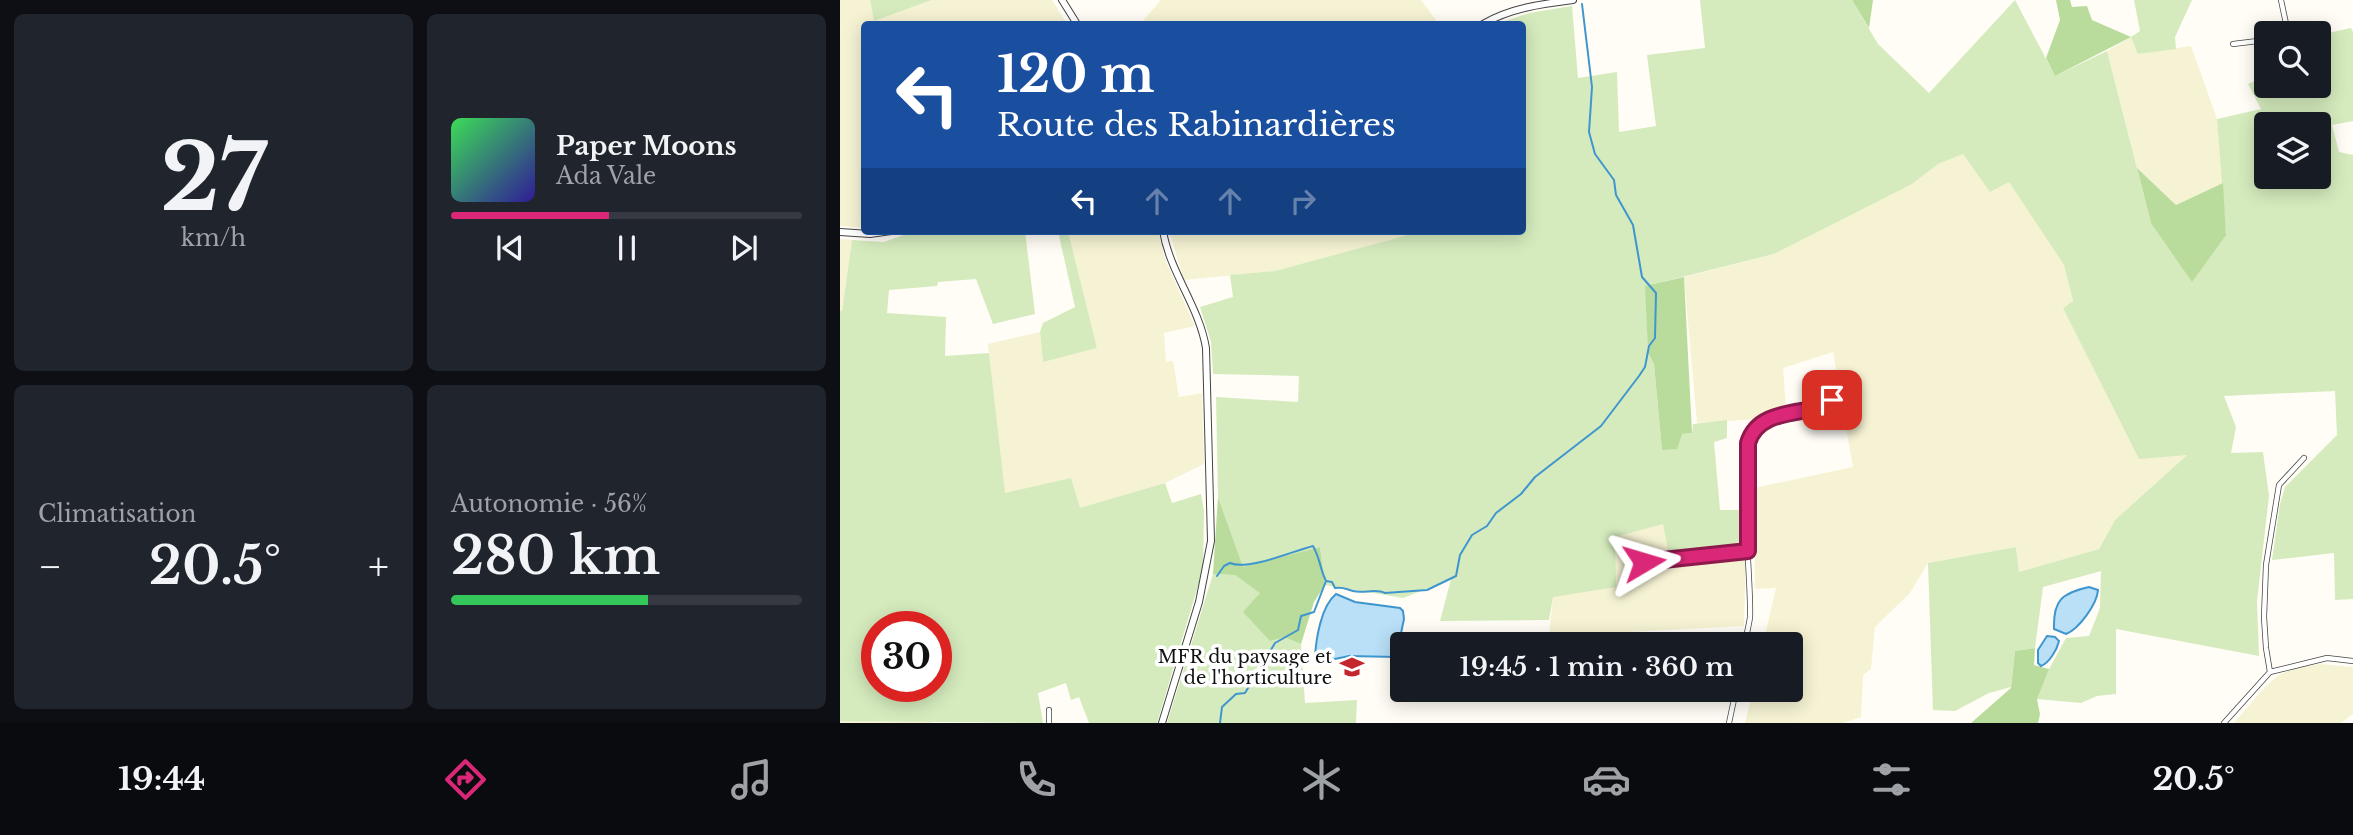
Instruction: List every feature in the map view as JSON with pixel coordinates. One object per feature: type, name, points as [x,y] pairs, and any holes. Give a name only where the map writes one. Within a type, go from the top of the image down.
[{"type":"street","points":[[1062,0],[1075,21]]},
{"type":"street","points":[[1489,21],[1528,6],[1573,0]]},
{"type":"street","points":[[2281,0],[2285,21]]},
{"type":"street","points":[[2233,44],[2254,41]]},
{"type":"street","points":[[840,232],[861,233]]},
{"type":"street","points":[[1162,723],[1205,580],[1211,528],[1206,348],[1199,321],[1172,267],[1164,235]]},
{"type":"street","points":[[1747,632],[1748,443],[1752,431],[1768,419],[1815,410],[1829,405],[1832,400]]},
{"type":"street","points":[[2270,672],[2265,637],[2266,565],[2279,485],[2304,458]]},
{"type":"street","points":[[1644,562],[1748,551]]},
{"type":"street","points":[[2224,723],[2270,672],[2326,658],[2353,661]]},
{"type":"street","points":[[1729,723],[1733,702]]},
{"type":"street","points":[[1049,710],[1049,723]]},
{"type":"shaded area","points":[[840,0],[870,0],[874,21],[861,21],[861,228],[840,226]]},
{"type":"shaded area","points":[[932,0],[1052,0],[1065,21],[874,21]]},
{"type":"shaded area","points":[[1161,0],[1421,0],[1437,21],[1143,21]]},
{"type":"shaded area","points":[[2131,37],[2139,54],[2191,46],[2217,119],[2223,183],[2176,205],[2137,168],[2107,51]]},
{"type":"shaded area","points":[[1963,154],[1990,191],[2009,181],[2064,265],[2073,301],[2063,308],[2188,454],[2115,520],[2099,549],[2019,572],[2016,547],[1928,563],[1910,593],[1875,627],[1871,669],[1863,675],[1861,717],[1843,723],[1745,723],[1750,702],[1803,702],[1803,632],[1766,632],[1776,588],[1755,589],[1754,488],[1853,467],[1833,352],[1783,368],[1786,409],[1758,419],[1697,423],[1684,277],[1774,254],[1911,184],[1938,164]]},
{"type":"shaded area","points":[[1069,235],[1159,235],[1166,262],[1195,326],[1164,333],[1166,362],[1173,361],[1179,397],[1202,393],[1204,464],[1165,483],[1080,509],[1071,479],[1004,494],[988,344],[1040,332],[1043,361],[1097,348]]},
{"type":"shaded area","points":[[1170,235],[1412,235],[1275,271],[1184,280]]},
{"type":"shaded area","points":[[840,239],[852,240],[842,311],[840,311]]},
{"type":"shaded area","points":[[1663,523],[1670,555],[1746,544],[1744,626],[1627,632],[1549,632],[1553,597],[1615,537]]},
{"type":"shaded area","points":[[2319,664],[2353,667],[2353,714],[2341,723],[2234,723],[2279,675],[2295,668]]},
{"type":"shaded area","points":[[932,721],[932,723],[840,723]]},
{"type":"green space","points":[[870,0],[932,0],[874,21]]},
{"type":"green space","points":[[1700,0],[1852,0],[1878,44],[1929,93],[2015,0],[2055,76],[2107,51],[2151,223],[2226,235],[2217,119],[2261,109],[2255,98],[2331,98],[2331,32],[2351,28],[2353,121],[2332,125],[2339,152],[2353,155],[2353,599],[2335,600],[2334,553],[2272,560],[2285,487],[2337,435],[2335,391],[2224,396],[2236,427],[2231,453],[2263,452],[2269,496],[2257,601],[2259,656],[2116,629],[2116,694],[2097,696],[2081,703],[2037,699],[2043,680],[2066,638],[2089,636],[2100,608],[2101,571],[2043,587],[2035,648],[2015,651],[2011,687],[1989,693],[1955,711],[1933,710],[1928,563],[2016,547],[2019,572],[2099,549],[2115,520],[2187,455],[2139,459],[2063,308],[2073,301],[2064,265],[2009,182],[1990,192],[1963,154],[1938,164],[1912,184],[1774,254],[1646,286],[1648,353],[1654,364],[1662,450],[1682,434],[1692,433],[1693,424],[1727,420],[1727,438],[1714,442],[1720,510],[1744,510],[1746,544],[1669,555],[1663,524],[1615,537],[1616,587],[1553,597],[1549,620],[1440,621],[1451,579],[1403,598],[1325,585],[1320,547],[1243,568],[1218,497],[1216,397],[1298,402],[1299,376],[1213,374],[1211,342],[1200,307],[1233,297],[1230,275],[1275,271],[1408,235],[1526,235],[1526,21],[1505,21],[1529,13],[1572,6],[1578,78],[1617,72],[1619,132],[1656,126],[1647,55],[1705,48]]},
{"type":"green space","points":[[1852,0],[1873,0],[1869,28]]},
{"type":"green space","points":[[2056,0],[2070,0],[2072,7],[2087,6],[2092,20],[2131,37],[2055,76],[2046,58],[2060,20]]},
{"type":"green space","points":[[2134,0],[2192,0],[2175,37],[2176,49],[2138,54],[2131,37],[2140,31]]},
{"type":"green space","points":[[2254,81],[2254,96],[2248,84]]},
{"type":"green space","points":[[2137,168],[2176,205],[2223,183],[2226,235],[2192,282],[2151,223]]},
{"type":"green space","points":[[904,235],[1025,235],[1035,314],[993,324],[976,279],[889,290],[887,313],[946,317],[945,356],[989,353],[1005,493],[1071,478],[1080,508],[1165,483],[1172,503],[1201,494],[1204,511],[1203,569],[1157,723],[1089,723],[1079,697],[1071,700],[1066,683],[1038,693],[1043,723],[840,721],[842,311],[852,240],[884,242]]},
{"type":"green space","points":[[1059,235],[1069,235],[1097,348],[1043,362],[1040,332],[1043,323],[1075,307]]},
{"type":"green space","points":[[1684,277],[1692,433],[1682,434],[1677,449],[1662,450],[1654,364],[1648,353],[1645,286]]},
{"type":"green space","points":[[1218,497],[1243,567],[1320,547],[1325,585],[1314,602],[1301,644],[1284,637],[1270,641],[1243,612],[1260,593],[1235,575],[1213,574]]},
{"type":"green space","points":[[1213,574],[1235,575],[1261,593],[1284,637],[1301,644],[1305,703],[1357,700],[1356,723],[1167,723]]},
{"type":"green space","points":[[2035,648],[2034,665],[2049,669],[2037,699],[2040,714],[2038,723],[1971,723],[2011,688],[2015,651]]},
{"type":"water","points":[[2089,587],[2098,590],[2097,596],[2082,622],[2066,634],[2054,629],[2055,611],[2061,599],[2072,592]]},
{"type":"water","points":[[1336,594],[1355,602],[1400,608],[1404,619],[1401,632],[1390,632],[1390,657],[1349,656],[1321,662],[1315,657],[1318,632],[1331,599]]},
{"type":"water","points":[[2047,636],[2055,637],[2059,641],[2052,656],[2041,666],[2038,663],[2038,650]]},
{"type":"waterway","points":[[1217,576],[1224,566],[1230,563],[1238,565],[1259,562],[1313,546],[1326,581],[1332,582],[1335,588],[1385,593],[1427,590],[1456,576],[1460,555],[1472,535],[1487,526],[1496,513],[1521,494],[1535,477],[1601,426],[1645,367],[1649,346],[1655,338],[1656,293],[1642,277],[1633,225],[1616,195],[1614,180],[1595,154],[1589,132],[1592,87],[1582,4]]},
{"type":"waterway","points":[[1220,723],[1222,707],[1236,694],[1245,693],[1275,643],[1298,630],[1301,616],[1314,612],[1326,581]]},
{"type":"place","name":"MFR du paysage et de l'horticulture","points":[[1352,667]]},
{"type":"route","points":[[1644,562],[1748,551],[1748,443],[1752,431],[1762,421],[1790,413],[1815,410],[1829,405],[1832,400]]}]
